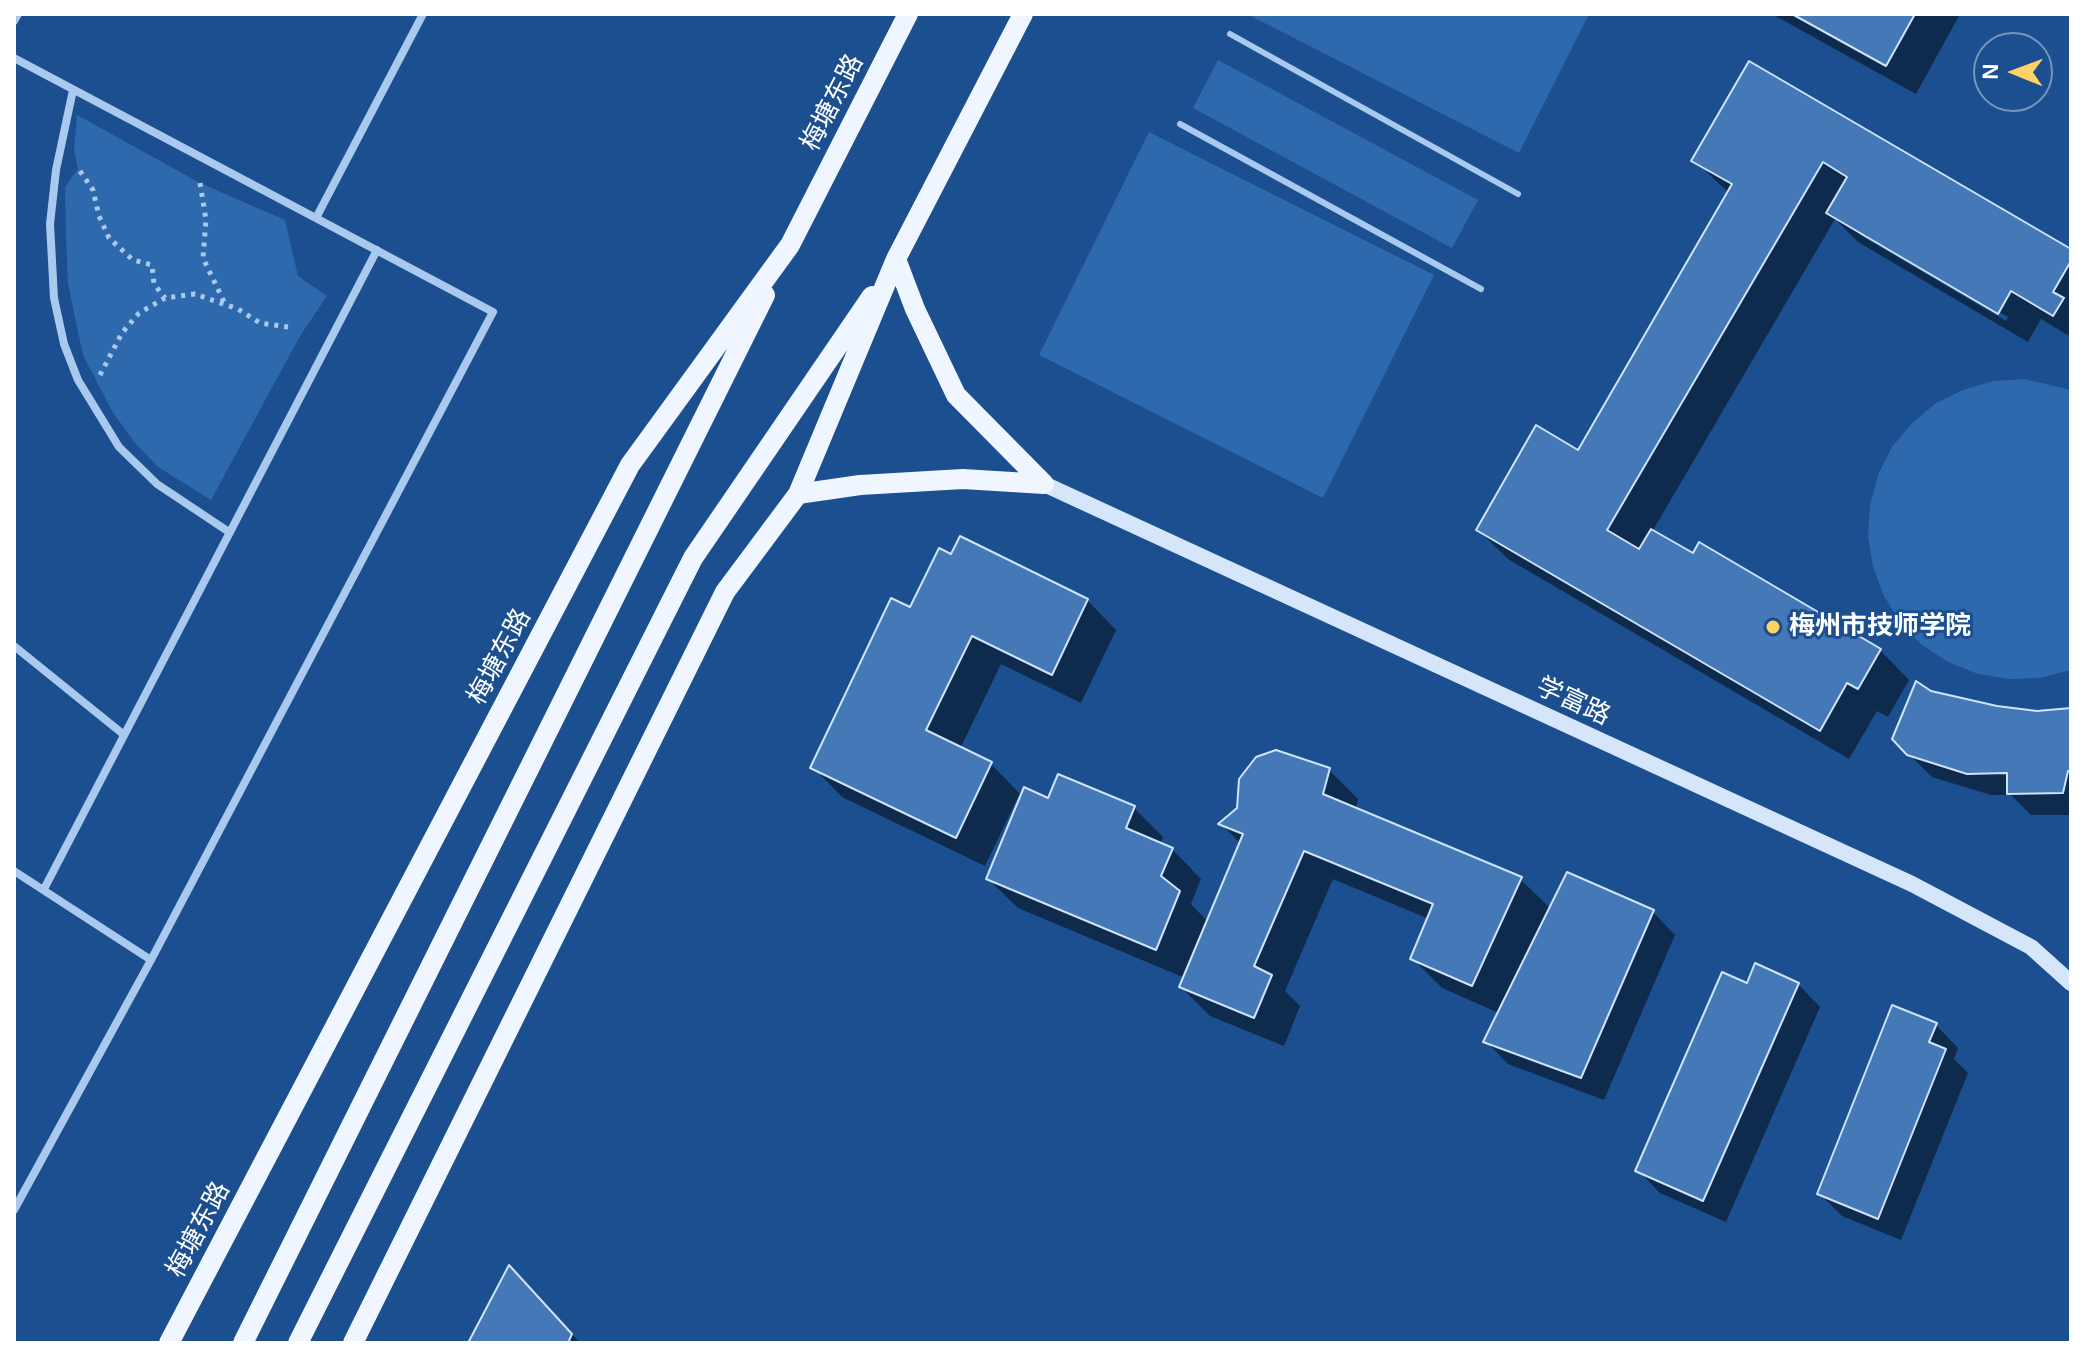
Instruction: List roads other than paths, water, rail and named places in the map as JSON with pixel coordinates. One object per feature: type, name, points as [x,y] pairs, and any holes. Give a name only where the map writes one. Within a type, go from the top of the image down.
[{"type":"main road","name":"梅塘东路","points":[[169,1343],[630,465],[790,245],[908,14]]},
{"type":"main road","points":[[353,1343],[725,592],[798,494],[896,259],[1023,14]]},
{"type":"main road","points":[[243,1343],[790,245]]},
{"type":"main road","points":[[896,259],[915,309],[956,395],[1044,484]]},
{"type":"main road","points":[[298,1343],[693,558],[896,259]]},
{"type":"main road","points":[[798,494],[860,485],[963,479],[1044,484]]},
{"type":"street","points":[[14,21],[18,14]]},
{"type":"street","points":[[316,218],[423,14]]},
{"type":"street","points":[[14,58],[493,312],[151,960],[14,1210]]},
{"type":"street","points":[[73,90],[56,170],[50,224],[54,298],[64,344],[78,380],[119,447],[157,484],[229,532]]},
{"type":"street","points":[[44,889],[377,250]]},
{"type":"street","name":"学富路","points":[[1044,484],[1912,884],[2031,947],[2071,983]]},
{"type":"street","points":[[14,646],[123,734]]},
{"type":"street","points":[[14,871],[151,960]]},
{"type":"lane","points":[[1230,34],[1518,194]]},
{"type":"lane","points":[[1180,124],[1481,289]]},
{"type":"place","name":"梅州市技师学院","points":[[1773,627]]}]
